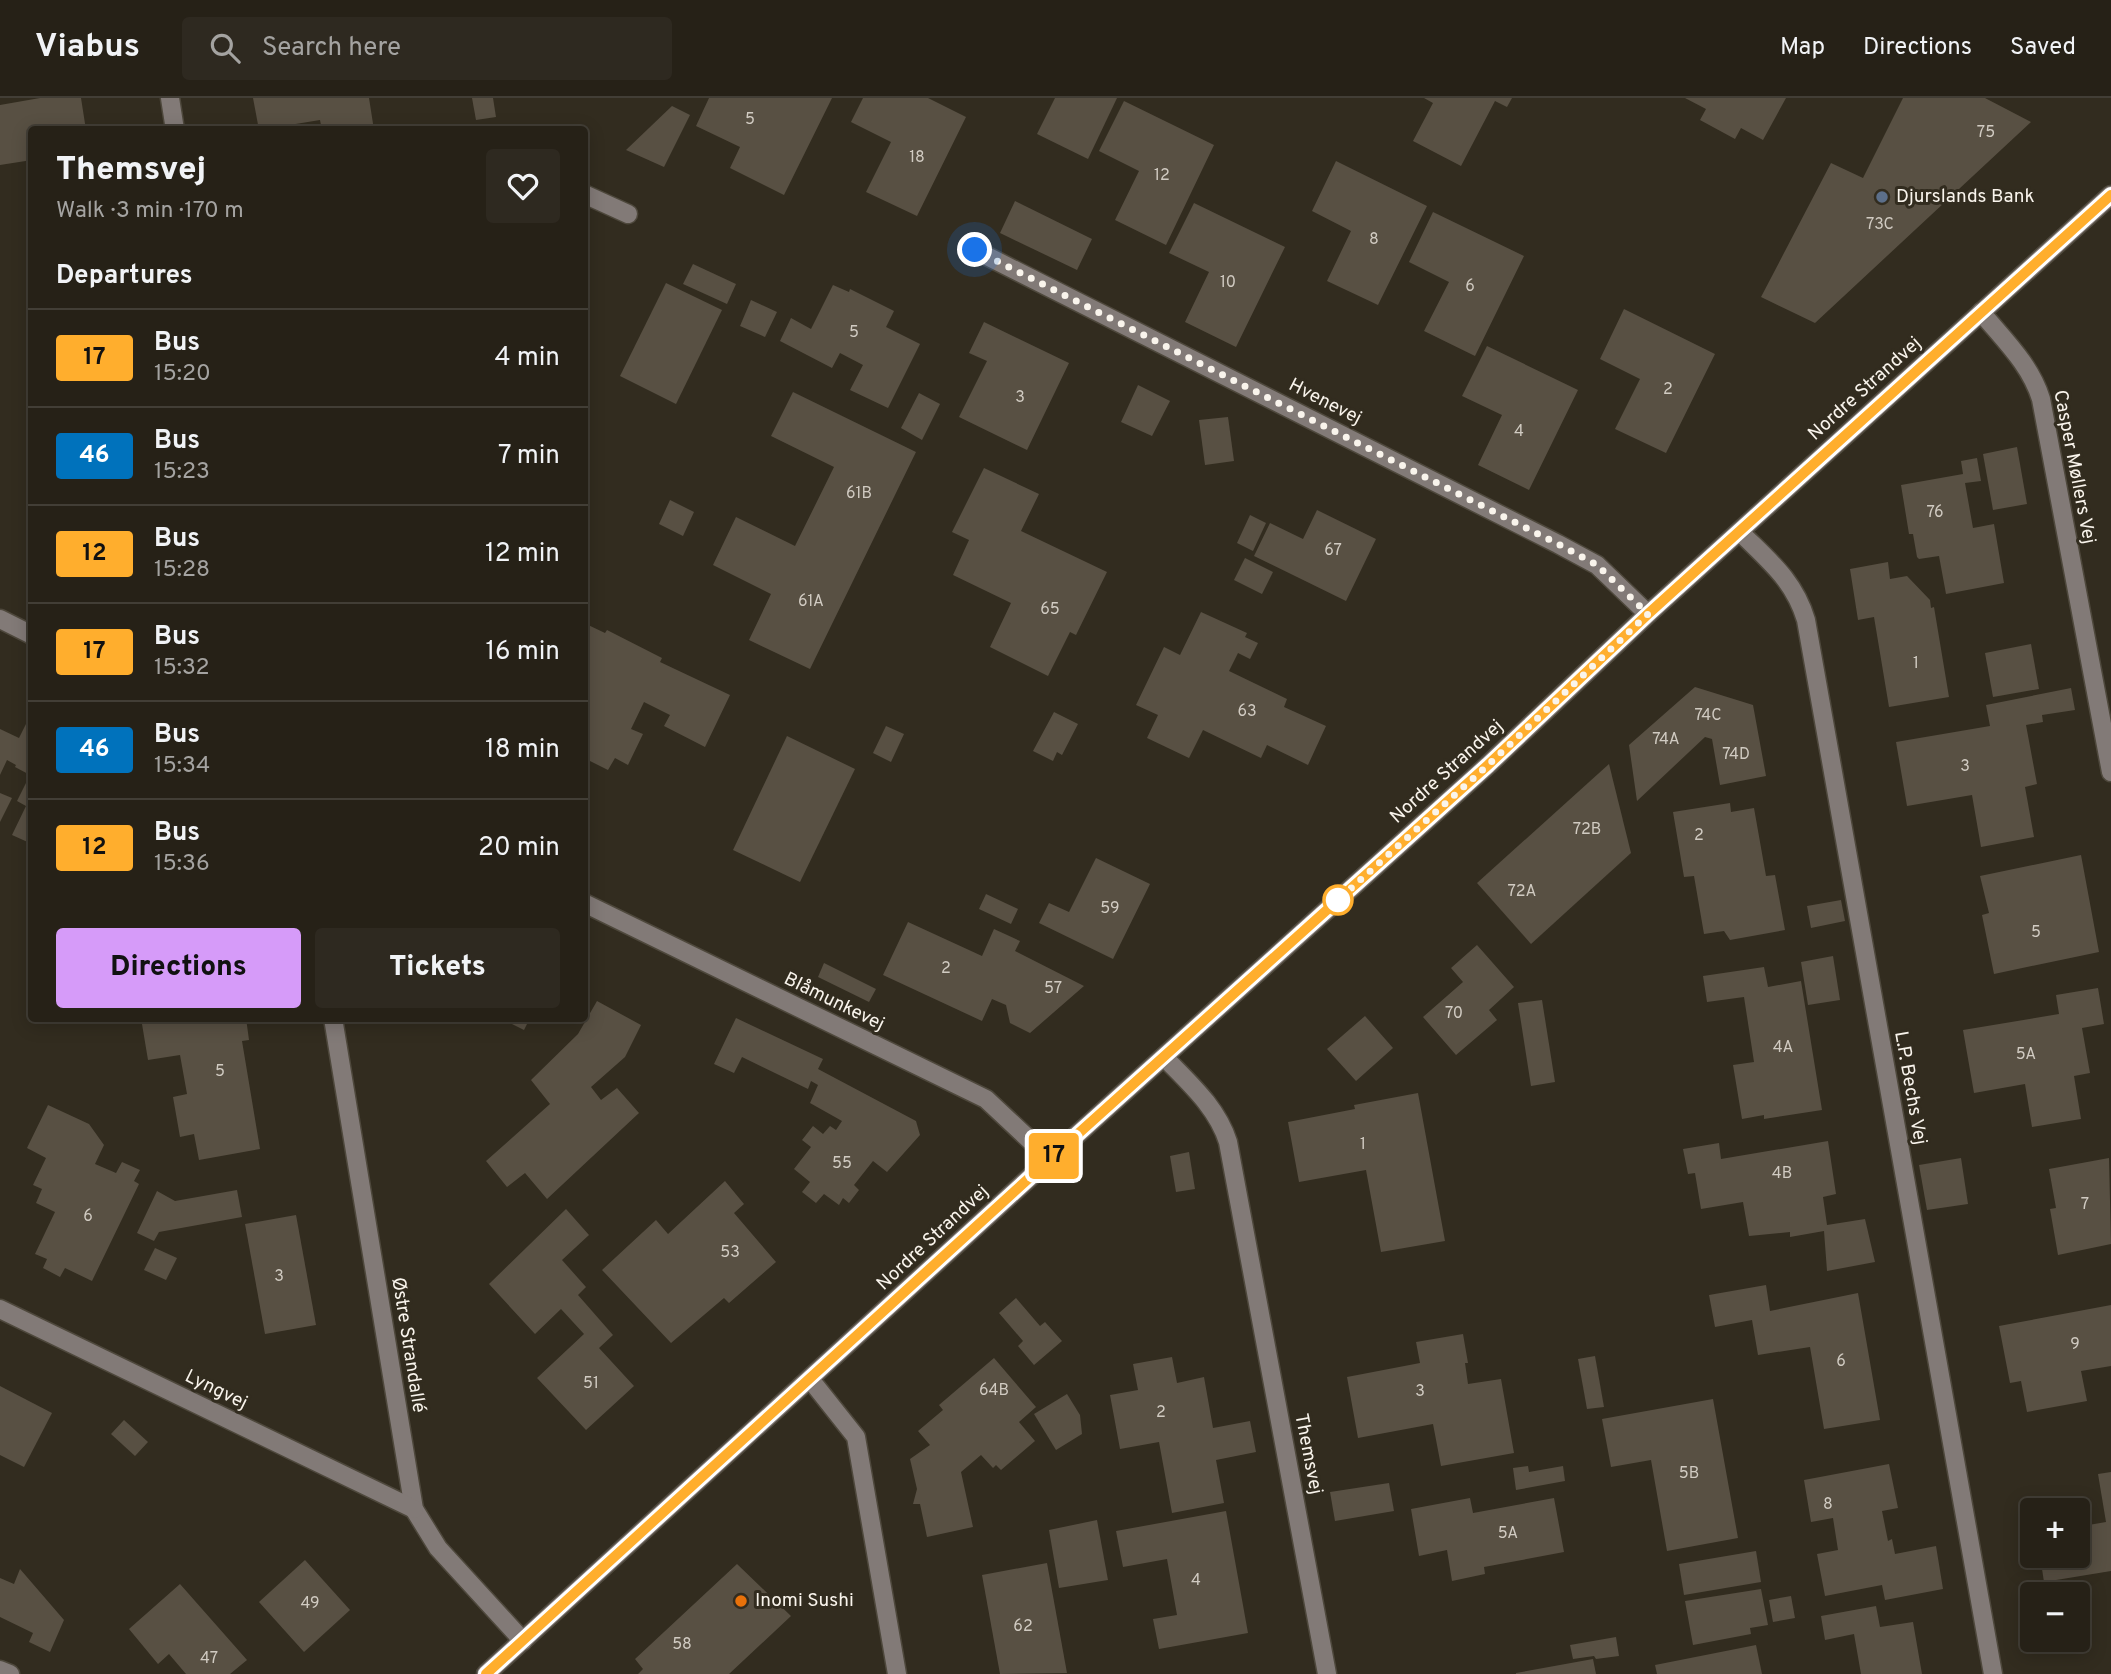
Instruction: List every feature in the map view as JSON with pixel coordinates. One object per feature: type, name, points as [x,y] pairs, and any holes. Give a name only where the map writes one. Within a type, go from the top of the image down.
[{"type":"street","points":[[170,98],[175,126]]},
{"type":"street","name":"Nordre Strandvej","points":[[485,1674],[1050,1159],[1488,765],[1648,614],[2111,195]]},
{"type":"street","points":[[588,196],[628,214]]},
{"type":"street","name":"Hvenevej","points":[[969,247],[1597,565],[1648,614]]},
{"type":"street","name":"Casper Møllers Vej","points":[[1981,312],[2027,367],[2036,382],[2041,399],[2111,772]]},
{"type":"street","name":"L.P. Bechs Vej","points":[[1740,532],[1790,583],[1806,620],[1993,1674]]},
{"type":"street","points":[[0,620],[28,633]]},
{"type":"street","name":"Blåmunkevej","points":[[588,905],[986,1099],[1050,1159]]},
{"type":"street","name":"Østre Strandallé","points":[[334,1022],[414,1509],[438,1549],[523,1641]]},
{"type":"street","name":"Themsvej","points":[[1164,1057],[1214,1109],[1228,1142],[1327,1674]]},
{"type":"street","name":"Lyngvej","points":[[0,1309],[414,1509]]},
{"type":"street","points":[[810,1379],[856,1437],[897,1674]]},
{"type":"street","points":[[0,1670],[10,1674]]},
{"type":"building","points":[[40,98],[81,98],[85,126],[28,126],[28,161],[0,165],[0,105]]},
{"type":"building","points":[[253,98],[369,98],[373,126],[321,126],[320,120],[283,126],[258,126]]},
{"type":"building","points":[[472,98],[493,98],[496,117],[476,120]]},
{"type":"building","points":[[709,98],[832,98],[784,195],[730,168],[740,147],[696,126]]},
{"type":"building","points":[[863,98],[928,98],[966,117],[917,216],[866,192],[891,142],[851,122]]},
{"type":"building","points":[[1055,98],[1117,98],[1088,159],[1037,134]]},
{"type":"building","points":[[1424,98],[1512,98],[1507,107],[1495,101],[1461,166],[1413,141],[1433,103]]},
{"type":"building","points":[[1685,98],[1786,98],[1763,140],[1741,128],[1735,139],[1700,120],[1706,109]]},
{"type":"building","name":"Djurslands Bank","points":[[1903,98],[1985,98],[2031,122],[1815,323],[1761,297],[1831,163],[1863,178]]},
{"type":"building","points":[[1124,101],[1214,145],[1166,245],[1115,220],[1139,171],[1099,151]]},
{"type":"building","points":[[672,106],[690,115],[664,167],[626,150]]},
{"type":"building","points":[[1336,161],[1427,206],[1378,305],[1327,281],[1351,231],[1312,211]]},
{"type":"building","points":[[1015,201],[1092,239],[1077,270],[1000,233]]},
{"type":"building","points":[[1194,203],[1285,247],[1236,347],[1185,322],[1209,272],[1169,253]]},
{"type":"building","points":[[1433,212],[1524,256],[1475,356],[1424,331],[1449,282],[1409,262]]},
{"type":"building","points":[[693,264],[736,284],[727,304],[683,284]]},
{"type":"building","points":[[666,283],[722,310],[676,404],[620,376]]},
{"type":"building","points":[[833,285],[849,292],[850,289],[894,311],[886,327],[920,344],[888,408],[850,390],[863,365],[840,353],[832,368],[780,341],[791,318],[811,329]]},
{"type":"building","points":[[751,300],[777,312],[765,337],[740,326]]},
{"type":"building","points":[[1624,309],[1715,354],[1666,453],[1615,429],[1640,379],[1600,359]]},
{"type":"building","points":[[984,322],[1069,363],[1027,450],[959,417],[987,361],[969,353]]},
{"type":"building","points":[[1487,346],[1578,390],[1529,490],[1478,465],[1502,415],[1462,396]]},
{"type":"building","points":[[1138,385],[1170,401],[1152,436],[1121,422]]},
{"type":"building","points":[[793,392],[916,452],[810,669],[749,640],[771,594],[713,565],[736,517],[795,546],[834,467],[771,436]]},
{"type":"building","points":[[919,393],[940,404],[922,440],[901,428]]},
{"type":"building","points":[[1228,417],[1234,461],[1205,465],[1199,420]]},
{"type":"building","points":[[2017,447],[2027,504],[1993,510],[1983,454]]},
{"type":"building","points":[[1977,458],[1981,481],[1965,483],[1973,528],[1994,524],[2004,583],[1946,594],[1939,556],[1917,557],[1913,534],[1909,534],[1901,485],[1963,474],[1961,461]]},
{"type":"building","points":[[984,468],[1039,494],[1021,531],[1107,572],[1076,635],[1070,632],[1048,676],[990,647],[1011,603],[953,575],[969,540],[952,532]]},
{"type":"building","points":[[670,500],[694,512],[683,536],[659,524]]},
{"type":"building","points":[[1317,510],[1376,539],[1346,601],[1254,556],[1270,523],[1303,539]]},
{"type":"building","points":[[1250,515],[1266,523],[1253,551],[1237,543]]},
{"type":"building","points":[[1245,558],[1273,572],[1262,594],[1234,580]]},
{"type":"building","points":[[1888,562],[1890,579],[1907,576],[1930,600],[1931,608],[1934,607],[1949,697],[1889,707],[1874,617],[1858,620],[1850,569]]},
{"type":"building","points":[[1201,612],[1247,633],[1245,637],[1258,643],[1250,659],[1238,653],[1229,671],[1287,699],[1284,707],[1326,726],[1308,765],[1267,745],[1261,758],[1203,730],[1189,758],[1147,738],[1158,715],[1136,705],[1164,647],[1180,655]]},
{"type":"building","points":[[588,625],[605,633],[607,630],[662,658],[660,662],[730,695],[705,747],[664,726],[670,715],[644,702],[631,729],[643,734],[628,765],[615,758],[608,770],[588,760]]},
{"type":"building","points":[[2031,644],[2039,689],[1993,697],[1985,653]]},
{"type":"building","points":[[1695,687],[1753,705],[1766,776],[1720,785],[1712,739],[1705,737],[1637,801],[1629,745]]},
{"type":"building","points":[[2071,688],[2075,710],[2042,715],[2043,722],[2026,725],[2037,784],[2025,787],[2034,837],[1981,847],[1972,795],[1907,806],[1896,742],[1990,726],[1986,705]]},
{"type":"building","points":[[1054,712],[1078,724],[1062,755],[1057,752],[1053,761],[1033,751]]},
{"type":"building","points":[[28,720],[28,774],[7,760],[0,775],[0,729],[19,738]]},
{"type":"building","points":[[886,726],[904,734],[891,762],[873,753]]},
{"type":"building","points":[[787,736],[855,769],[800,882],[733,850]]},
{"type":"building","points":[[1609,764],[1631,853],[1531,944],[1477,883]]},
{"type":"building","points":[[28,779],[28,842],[12,835],[26,806],[17,801]]},
{"type":"building","points":[[0,793],[12,798],[0,822]]},
{"type":"building","points":[[1730,803],[1731,812],[1754,808],[1766,876],[1775,875],[1785,930],[1730,940],[1724,931],[1704,934],[1694,876],[1684,877],[1673,812]]},
{"type":"building","points":[[2081,855],[2099,952],[1994,974],[1982,915],[1989,913],[1980,876]]},
{"type":"building","points":[[1096,858],[1150,884],[1113,959],[1039,923],[1049,903],[1069,912]]},
{"type":"building","points":[[986,894],[1018,909],[1011,924],[979,909]]},
{"type":"building","points":[[1841,900],[1845,921],[1811,928],[1807,906]]},
{"type":"building","points":[[908,922],[982,956],[994,929],[1020,941],[1015,951],[1084,986],[1030,1033],[1010,1023],[1006,1005],[992,999],[982,1021],[883,975]]},
{"type":"building","points":[[1477,945],[1514,987],[1489,1010],[1497,1020],[1456,1055],[1423,1017],[1463,982],[1451,968]]},
{"type":"building","points":[[1833,956],[1840,1000],[1808,1005],[1801,962]]},
{"type":"building","points":[[824,963],[876,989],[869,1002],[818,977]]},
{"type":"building","points":[[1764,967],[1768,987],[1801,981],[1822,1110],[1764,1119],[1764,1115],[1742,1119],[1733,1065],[1754,1062],[1744,997],[1707,1002],[1703,976]]},
{"type":"building","points":[[2098,988],[2104,1024],[2082,1028],[2090,1073],[2074,1076],[2081,1119],[2032,1127],[2025,1084],[1974,1093],[1963,1030],[2059,1014],[2056,995]]},
{"type":"building","points":[[1542,1000],[1555,1082],[1531,1086],[1518,1003]]},
{"type":"building","points":[[597,1001],[641,1025],[625,1057],[591,1087],[601,1100],[617,1088],[639,1113],[547,1199],[525,1173],[507,1187],[486,1161],[550,1104],[531,1080],[578,1034],[585,1022],[588,1022],[588,1017]]},
{"type":"building","points":[[1365,1016],[1393,1048],[1356,1081],[1327,1049]]},
{"type":"building","points":[[736,1018],[823,1059],[818,1069],[916,1121],[920,1135],[887,1172],[873,1161],[854,1185],[859,1190],[849,1203],[843,1198],[839,1205],[824,1194],[816,1203],[802,1192],[810,1182],[794,1169],[811,1147],[802,1140],[813,1126],[823,1134],[830,1126],[836,1130],[842,1121],[810,1103],[818,1085],[811,1081],[808,1089],[742,1057],[734,1073],[714,1064]]},
{"type":"building","points":[[142,1022],[247,1022],[249,1040],[242,1041],[260,1149],[199,1160],[194,1134],[180,1137],[173,1097],[187,1094],[180,1055],[148,1060]]},
{"type":"building","points":[[508,1022],[528,1022],[524,1030]]},
{"type":"building","points":[[1418,1093],[1445,1241],[1381,1252],[1366,1170],[1299,1182],[1288,1122],[1355,1109],[1354,1105]]},
{"type":"building","points":[[48,1105],[89,1124],[104,1145],[95,1164],[116,1173],[122,1162],[140,1170],[134,1181],[139,1184],[92,1281],[65,1268],[60,1277],[43,1268],[47,1259],[35,1254],[55,1212],[36,1203],[42,1189],[33,1185],[46,1158],[27,1148]]},
{"type":"building","points":[[1828,1141],[1836,1194],[1823,1197],[1827,1225],[1865,1219],[1875,1262],[1827,1271],[1824,1231],[1790,1237],[1790,1232],[1749,1236],[1743,1202],[1701,1209],[1695,1173],[1688,1174],[1683,1149],[1719,1143],[1721,1159]]},
{"type":"building","points":[[1189,1152],[1195,1189],[1176,1192],[1170,1156]]},
{"type":"building","points":[[1961,1158],[1968,1204],[1927,1210],[1919,1165]]},
{"type":"building","points":[[2109,1158],[2111,1244],[2058,1255],[2050,1209],[2056,1208],[2049,1169]]},
{"type":"building","points":[[725,1181],[744,1204],[734,1213],[776,1262],[729,1303],[724,1298],[671,1343],[602,1270],[656,1220],[668,1234]]},
{"type":"building","points":[[237,1190],[242,1217],[159,1232],[154,1241],[137,1233],[157,1191],[175,1201]]},
{"type":"building","points":[[566,1209],[589,1235],[562,1260],[586,1287],[578,1295],[613,1335],[599,1348],[634,1386],[586,1430],[537,1378],[584,1334],[561,1309],[535,1334],[489,1284]]},
{"type":"building","points":[[296,1215],[316,1325],[265,1334],[245,1224]]},
{"type":"building","points":[[155,1248],[177,1258],[166,1280],[144,1270]]},
{"type":"building","points":[[1766,1285],[1770,1311],[1858,1293],[1880,1420],[1824,1429],[1810,1347],[1758,1355],[1752,1320],[1715,1327],[1709,1295]]},
{"type":"building","points":[[1016,1298],[1040,1326],[1045,1322],[1062,1341],[1034,1365],[1018,1346],[1023,1341],[999,1313]]},
{"type":"building","points":[[2111,1305],[2111,1366],[2081,1371],[2087,1401],[2027,1412],[2021,1381],[2010,1383],[1999,1326]]},
{"type":"building","points":[[1463,1334],[1468,1384],[1501,1379],[1514,1453],[1441,1466],[1433,1424],[1358,1438],[1347,1377],[1420,1363],[1416,1342]]},
{"type":"building","points":[[1595,1356],[1604,1407],[1587,1409],[1578,1359]]},
{"type":"building","points":[[1172,1357],[1177,1383],[1204,1377],[1213,1428],[1250,1421],[1256,1452],[1216,1460],[1224,1503],[1172,1513],[1159,1442],[1120,1449],[1110,1395],[1138,1390],[1133,1364]]},
{"type":"building","points":[[994,1358],[1036,1407],[1019,1422],[1035,1441],[1001,1470],[996,1465],[993,1468],[981,1455],[961,1472],[973,1527],[927,1537],[920,1504],[913,1504],[917,1489],[910,1459],[930,1445],[918,1431],[943,1410],[939,1405]]},
{"type":"building","points":[[0,1386],[52,1413],[24,1467],[0,1455]]},
{"type":"building","points":[[1067,1394],[1080,1415],[1082,1434],[1056,1450],[1034,1414]]},
{"type":"building","points":[[1713,1399],[1738,1538],[1667,1551],[1651,1460],[1611,1467],[1602,1419]]},
{"type":"building","points":[[124,1420],[148,1442],[135,1456],[111,1434]]},
{"type":"building","points":[[1889,1464],[1898,1508],[1882,1511],[1888,1541],[1892,1539],[1895,1554],[1936,1546],[1943,1589],[1885,1600],[1882,1585],[1825,1596],[1817,1554],[1838,1550],[1833,1518],[1811,1522],[1804,1480]]},
{"type":"building","points":[[1528,1466],[1529,1472],[1563,1466],[1565,1481],[1516,1490],[1513,1468]]},
{"type":"building","points":[[2111,1472],[2111,1571],[2044,1582],[2042,1568],[2090,1568],[2090,1525],[2106,1522],[2098,1474]]},
{"type":"building","points":[[1389,1483],[1394,1511],[1335,1521],[1330,1492]]},
{"type":"building","points":[[1470,1498],[1473,1513],[1554,1498],[1564,1552],[1484,1567],[1485,1574],[1452,1581],[1447,1550],[1419,1556],[1411,1509]]},
{"type":"building","points":[[1226,1511],[1248,1633],[1159,1649],[1153,1619],[1177,1615],[1167,1559],[1123,1567],[1116,1531]]},
{"type":"building","points":[[1097,1520],[1108,1580],[1059,1588],[1049,1530]]},
{"type":"building","points":[[1756,1551],[1761,1582],[1684,1595],[1679,1564]]},
{"type":"building","points":[[305,1560],[350,1610],[304,1652],[259,1602]]},
{"type":"building","points":[[1047,1563],[1067,1673],[1000,1674],[982,1575]]},
{"type":"building","points":[[737,1564],[791,1616],[729,1674],[638,1674],[643,1669],[635,1659]]},
{"type":"building","points":[[20,1569],[64,1620],[50,1652],[29,1642],[33,1633],[0,1617],[0,1578],[14,1584]]},
{"type":"building","points":[[180,1584],[247,1660],[230,1674],[186,1674],[169,1654],[158,1664],[129,1629]]},
{"type":"building","points":[[1761,1589],[1768,1625],[1750,1628],[1751,1634],[1693,1645],[1685,1601]]},
{"type":"building","points":[[1791,1596],[1795,1618],[1773,1622],[1769,1600]]},
{"type":"building","points":[[1876,1606],[1880,1627],[1913,1622],[1922,1674],[1861,1674],[1854,1634],[1825,1640],[1821,1616]]},
{"type":"building","points":[[1616,1637],[1619,1656],[1573,1659],[1570,1645]]},
{"type":"building","points":[[1756,1645],[1762,1674],[1657,1674],[1655,1665]]},
{"type":"building","points":[[1593,1659],[1596,1674],[1516,1674],[1516,1673]]},
{"type":"bus line","name":"17","points":[[486,1674],[1050,1159],[1488,765],[1648,614],[2111,195]]},
{"type":"place","name":"Djurslands Bank","points":[[1882,197]]},
{"type":"place","name":"Inomi Sushi","points":[[741,1601]]},
{"type":"route","points":[[975,250],[1597,565],[1648,614],[1488,765],[1338,900]]}]
